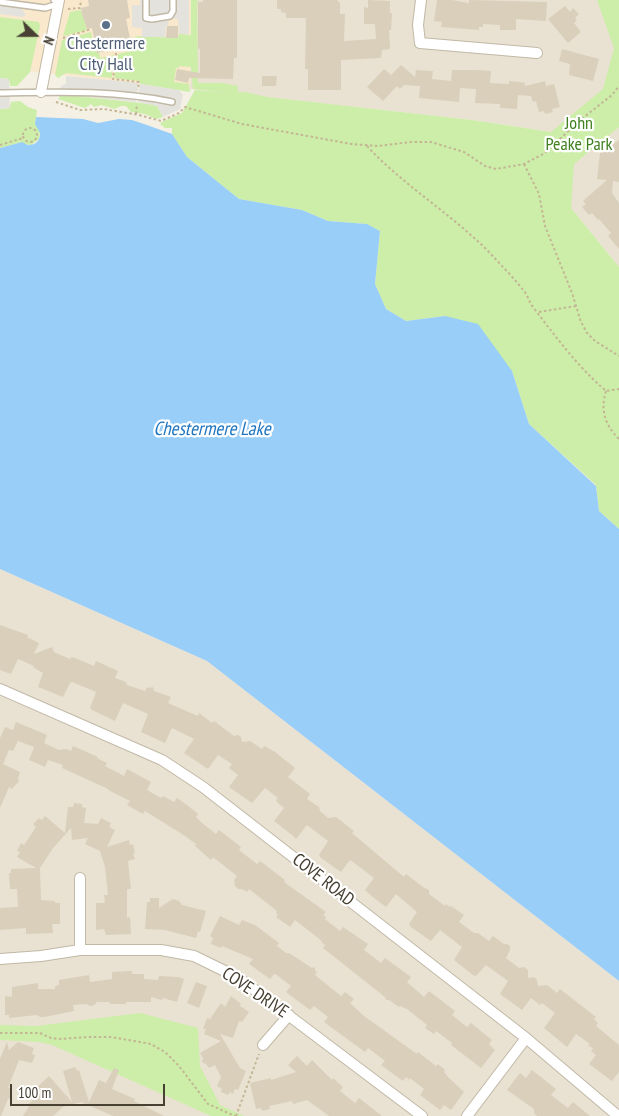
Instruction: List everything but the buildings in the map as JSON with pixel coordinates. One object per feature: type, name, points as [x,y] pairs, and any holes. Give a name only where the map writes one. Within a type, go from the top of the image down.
[{"type":"street","points":[[421,0],[418,25],[420,43],[537,53]]},
{"type":"street","points":[[41,92],[57,1]]},
{"type":"street","name":"COVE ROAD","points":[[0,690],[162,760],[203,787],[526,1038],[618,1116]]},
{"type":"street","points":[[80,878],[80,950]]},
{"type":"street","name":"COVE DRIVE","points":[[0,959],[41,956],[80,950],[161,950],[194,956],[239,978],[422,1116]]},
{"type":"street","points":[[263,1045],[289,1014]]},
{"type":"street","points":[[467,1116],[526,1038]]},
{"type":"lane","points":[[146,0],[146,18],[152,19],[170,16],[173,11],[173,0]]},
{"type":"lane","points":[[0,2],[45,8],[57,1]]},
{"type":"lane","points":[[0,92],[90,92],[137,96],[172,102]]},
{"type":"path","points":[[68,9],[80,8],[81,0]]},
{"type":"path","points":[[60,39],[91,29]]},
{"type":"path","points":[[114,48],[116,55],[113,79],[139,82],[136,114]]},
{"type":"path","points":[[56,102],[84,110],[104,109],[136,114],[161,121],[179,113],[185,107],[242,124],[367,146],[431,142],[464,152],[480,164],[496,169],[524,164],[551,149],[579,121],[612,95],[619,86]]},
{"type":"path","points":[[0,145],[24,138],[27,141],[32,141],[35,139],[36,132],[33,129],[27,128],[23,133],[24,138]]},
{"type":"path","points":[[367,146],[399,177],[455,221],[487,251],[525,292],[532,306],[571,357],[606,391]]},
{"type":"path","points":[[524,164],[538,194],[545,226],[581,322],[587,333],[619,356]]},
{"type":"path","points":[[538,312],[576,306]]},
{"type":"path","points":[[606,391],[619,389]]},
{"type":"path","points":[[606,391],[603,399],[603,415],[609,427],[619,439]]},
{"type":"path","points":[[0,1033],[40,1033],[51,1038],[60,1039],[111,1038],[152,1044],[165,1052],[179,1066],[208,1104],[235,1116],[263,1045]]},
{"type":"shaded area","points":[[0,0],[191,0],[190,89],[0,68]]},
{"type":"shaded area","points":[[140,0],[189,0],[189,34],[179,34],[178,19],[169,18],[165,37],[142,37],[142,28],[132,27],[132,5],[140,5]]},
{"type":"shaded area","points":[[191,0],[619,0],[619,267],[571,208],[551,132],[472,120],[190,89]]},
{"type":"shaded area","points":[[0,5],[21,8],[26,15],[22,17],[0,14]]},
{"type":"shaded area","points":[[66,76],[138,83],[136,102],[69,95],[60,96],[61,86],[66,84]]},
{"type":"shaded area","points":[[0,78],[9,79],[10,108],[0,109]]},
{"type":"shaded area","points":[[140,84],[179,90],[183,95],[180,109],[163,117],[157,106],[138,102]]},
{"type":"shaded area","points":[[0,569],[207,661],[619,981],[619,1116],[0,1116]]},
{"type":"green space","name":"John Peake Park","points":[[191,0],[199,0],[197,1],[198,83],[223,83],[238,86],[238,92],[267,97],[472,120],[551,132],[603,89],[614,48],[597,0],[619,0],[619,127],[574,164],[571,208],[619,267],[619,529],[599,511],[596,485],[529,424],[512,371],[445,316],[406,321],[386,309],[375,284],[380,231],[367,224],[328,221],[302,210],[239,199],[187,157],[172,134],[172,128],[165,128],[160,124],[182,113],[195,90],[233,93],[193,89],[191,67],[179,66],[179,68],[176,68],[174,82],[189,84],[190,92],[140,84],[140,81],[114,78],[118,54],[131,51],[130,44],[132,40],[137,46],[138,42],[135,36],[178,38],[179,34],[191,35]]},
{"type":"green space","points":[[81,10],[87,30],[63,36],[70,12]]},
{"type":"green space","points":[[0,17],[39,22],[40,26],[30,72],[17,86],[10,86],[9,79],[0,78]]},
{"type":"green space","points":[[91,32],[96,52],[99,52],[100,58],[114,55],[112,78],[66,73],[58,78],[55,75],[62,40]]},
{"type":"green space","points":[[69,95],[149,104],[157,106],[163,117],[156,119],[145,114],[131,112],[126,106],[115,109],[101,105],[94,107],[91,104],[85,108],[58,99],[60,96]]},
{"type":"green space","points":[[20,101],[28,107],[37,110],[35,124],[40,131],[39,139],[31,145],[22,142],[0,148],[0,109],[10,108],[11,102]]},
{"type":"green space","points":[[140,1013],[198,1028],[200,1066],[220,1105],[244,1116],[211,1116],[52,1045],[39,1042],[0,1040],[0,1025],[36,1026]]},
{"type":"water","name":"Chestermere Lake","points":[[36,117],[83,119],[98,123],[119,119],[132,120],[172,134],[187,157],[239,199],[302,210],[328,221],[367,224],[380,231],[375,284],[386,309],[406,321],[445,316],[478,324],[512,371],[529,424],[596,486],[599,511],[619,529],[619,981],[207,661],[0,569],[0,148],[22,142],[28,145],[37,142],[40,133],[35,124]]},
{"type":"place","name":"Chestermere City Hall","points":[[106,25]]}]
